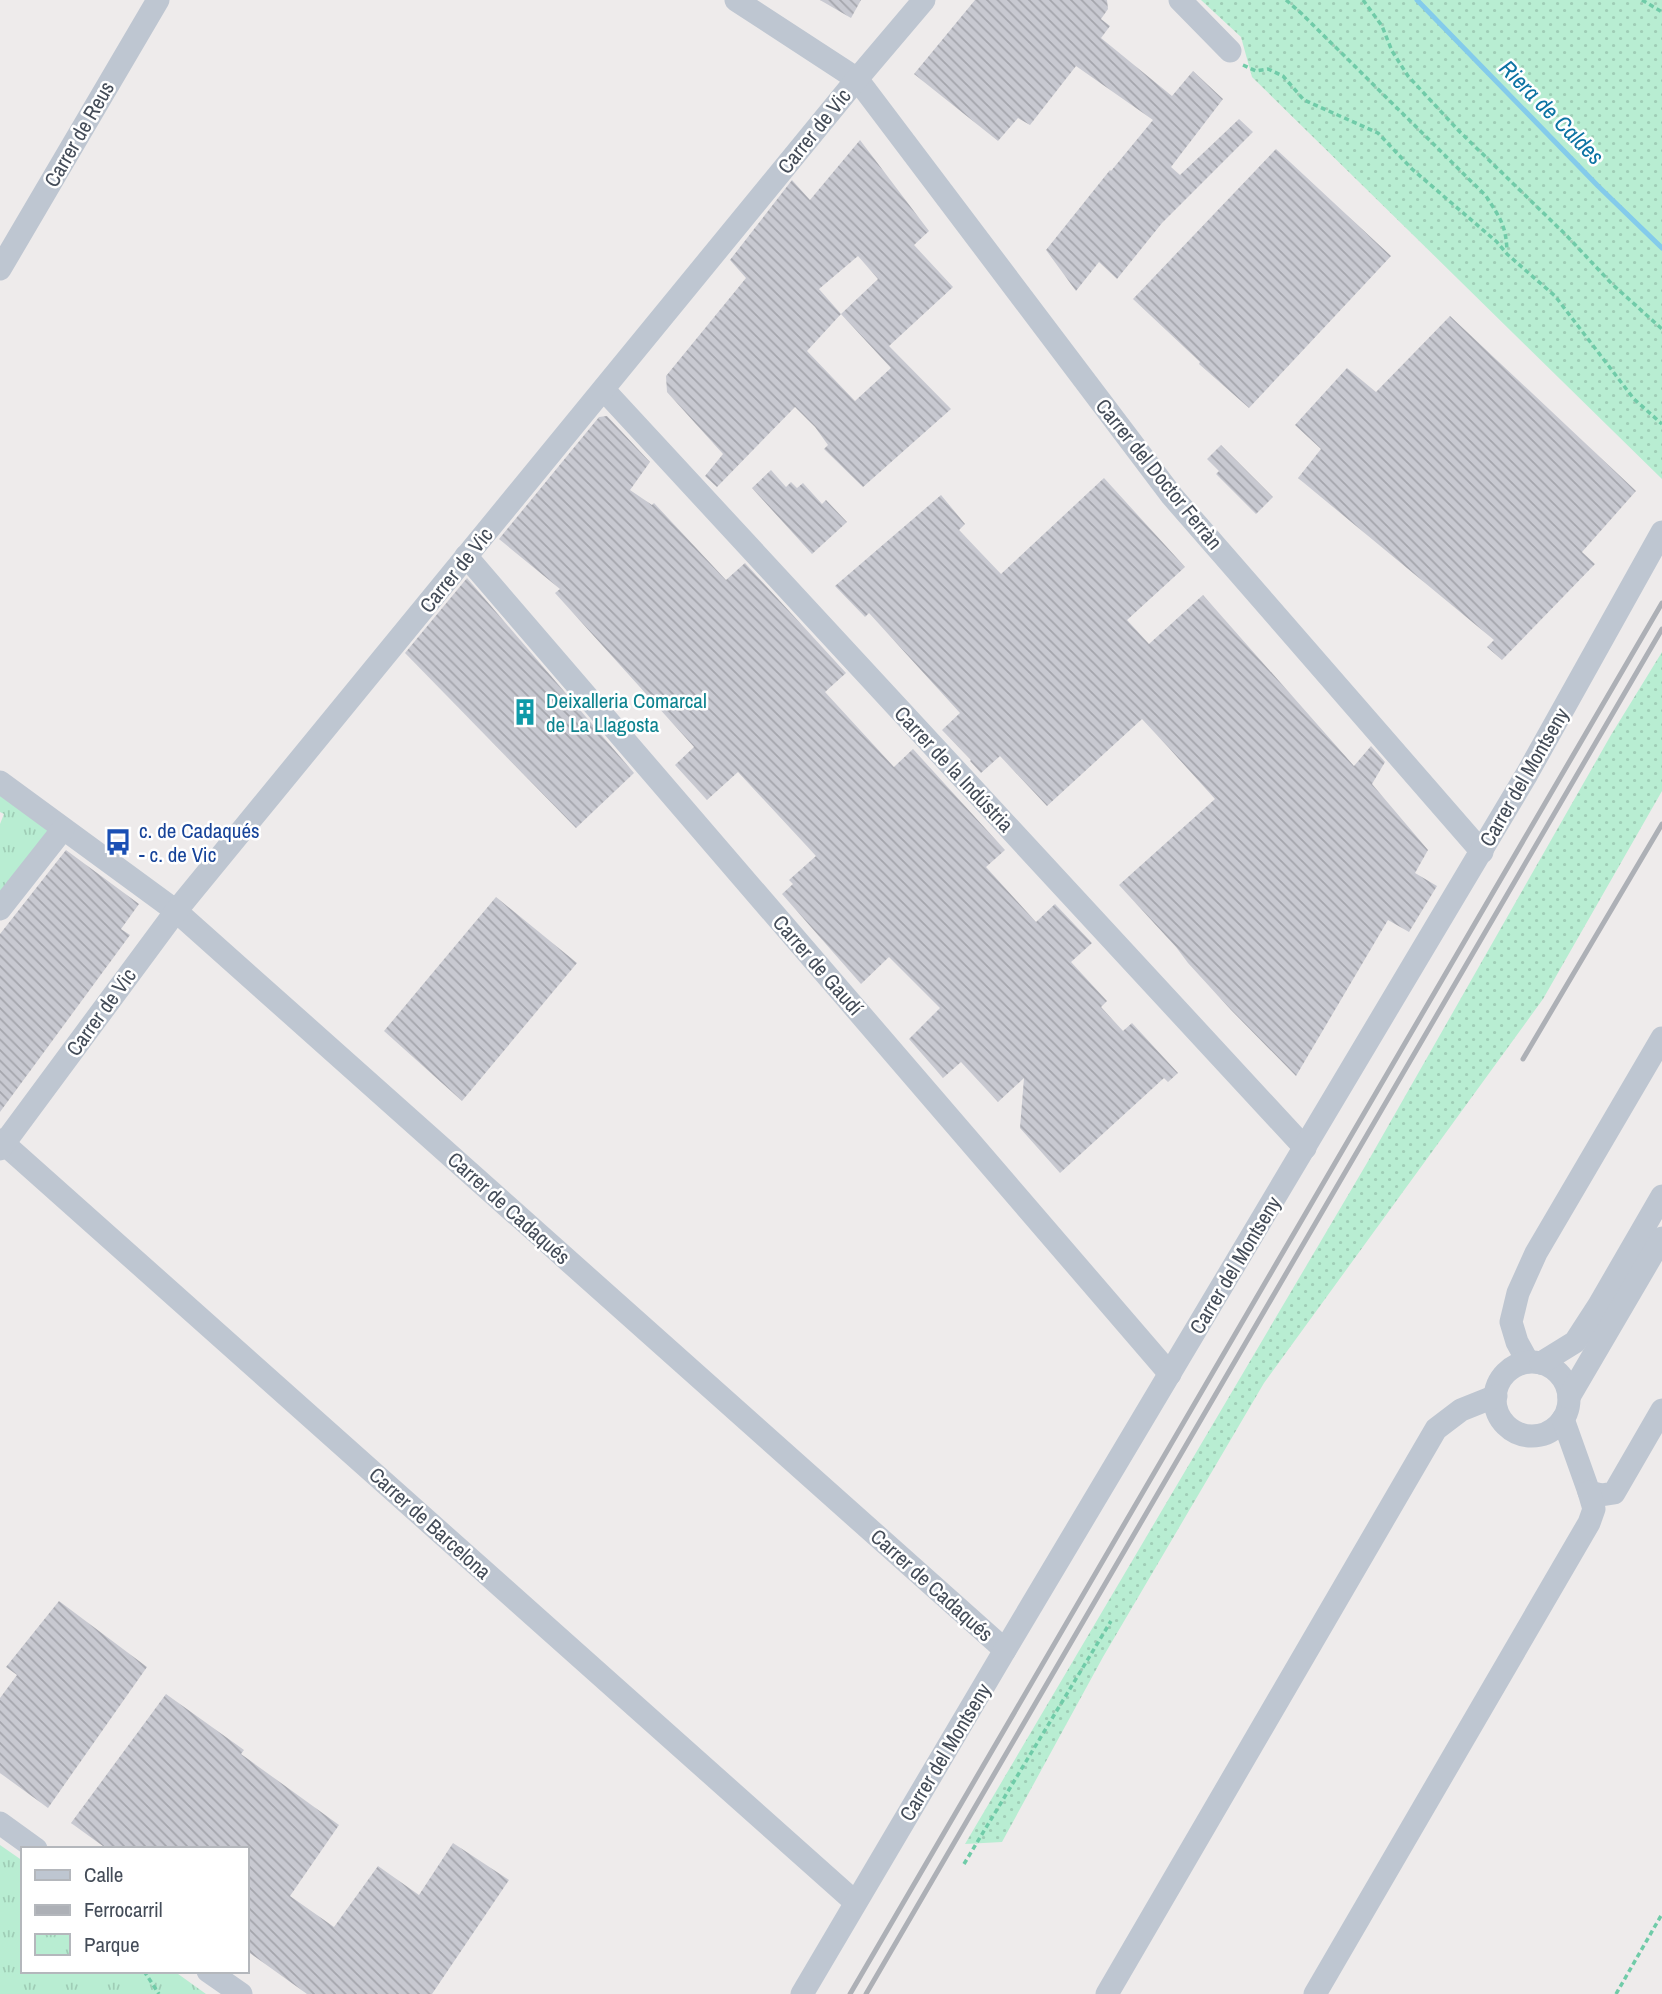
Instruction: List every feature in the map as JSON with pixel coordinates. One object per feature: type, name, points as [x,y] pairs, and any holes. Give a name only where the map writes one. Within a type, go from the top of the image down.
[{"type":"street","name":"Carrer de Reus","points":[[0,269],[158,0]]},
{"type":"street","name":"Carrer del Doctor Ferràn","points":[[736,0],[857,79],[1172,496],[1482,852]]},
{"type":"street","name":"Carrer de Vic","points":[[1,1144],[176,911],[923,0]]},
{"type":"street","points":[[1180,0],[1230,51]]},
{"type":"street","name":"Carrer de la Indústria","points":[[604,390],[1305,1149]]},
{"type":"street","name":"Carrer del Montseny","points":[[802,1994],[1482,852],[1662,532]]},
{"type":"street","name":"Carrer de Gaudí","points":[[466,556],[1170,1374]]},
{"type":"street","name":"Carrer de Cadaqués","points":[[0,782],[176,911],[1005,1650]]},
{"type":"street","points":[[0,909],[63,829]]},
{"type":"street","points":[[1589,1523],[1563,1459],[1559,1416],[1567,1386],[1553,1368],[1535,1362],[1517,1342],[1511,1322],[1518,1293],[1536,1253],[1662,1038]]},
{"type":"street","name":"Carrer de Barcelona","points":[[1,1144],[855,1902]]},
{"type":"street","points":[[1662,1196],[1600,1305],[1575,1342],[1535,1362],[1516,1366],[1506,1373],[1499,1384],[1497,1409],[1512,1429],[1522,1434],[1534,1435],[1559,1416],[1662,1238]]},
{"type":"street","points":[[1107,1994],[1436,1429],[1461,1410],[1496,1396]]},
{"type":"street","points":[[1589,1492],[1601,1495],[1614,1493],[1662,1410]]},
{"type":"street","points":[[1315,1994],[1589,1523],[1594,1509],[1559,1416]]},
{"type":"street","points":[[0,1823],[33,1847]]},
{"type":"street","points":[[211,1973],[241,1994]]},
{"type":"path","points":[[1286,0],[1486,196],[1506,232],[1507,254]]},
{"type":"path","points":[[1363,0],[1382,26],[1392,51],[1408,76],[1612,285],[1662,329]]},
{"type":"path","points":[[1642,0],[1662,12]]},
{"type":"path","points":[[1230,51],[1238,62],[1256,71],[1268,69],[1283,76],[1304,100],[1378,133],[1412,169],[1555,296],[1634,399],[1662,424]]},
{"type":"path","points":[[964,1864],[1111,1621]]},
{"type":"path","points":[[1616,1994],[1662,1914]]},
{"type":"path","points":[[145,1973],[159,1994]]},
{"type":"green space","points":[[1201,0],[1662,0],[1662,479],[1252,77],[1241,37]]},
{"type":"green space","points":[[1662,652],[1662,791],[1543,999],[1264,1383],[1103,1657],[1002,1842],[965,1844],[1367,1163],[1611,735]]},
{"type":"green space","points":[[0,785],[59,830],[0,892],[0,824],[4,814],[0,812]]},
{"type":"green space","points":[[0,1845],[21,1860],[21,1973],[177,1973],[206,1994],[0,1994]]},
{"type":"building","points":[[820,0],[861,0],[851,18]]},
{"type":"building","points":[[975,0],[1107,0],[1108,9],[1101,19],[1110,26],[1101,38],[1172,96],[1193,71],[1223,99],[1171,167],[1180,175],[1239,119],[1253,132],[1162,223],[1117,279],[1099,262],[1076,291],[1046,250],[1153,120],[1076,66],[1030,125],[1018,118],[998,141],[914,74]]},
{"type":"building","points":[[860,140],[929,231],[914,245],[953,287],[889,346],[951,409],[863,487],[824,449],[828,445],[795,407],[717,487],[705,476],[723,454],[667,392],[666,376],[746,278],[730,260],[792,180],[810,200]],"holes":[[[858,256],[878,279],[841,314],[819,289]],[[841,314],[891,368],[855,401],[807,351]]]},
{"type":"building","points":[[1276,149],[1391,256],[1249,408],[1199,364],[1200,362],[1133,299]]},
{"type":"building","points":[[1450,316],[1636,491],[1582,552],[1595,564],[1502,660],[1487,647],[1494,640],[1298,478],[1321,449],[1295,425],[1347,368],[1376,392]]},
{"type":"building","points":[[607,416],[650,462],[630,490],[652,505],[654,503],[726,580],[745,563],[846,673],[825,692],[894,767],[913,749],[1005,850],[986,867],[1036,922],[1055,904],[1092,943],[1071,962],[1107,1001],[1101,1007],[1123,1031],[1132,1023],[1178,1073],[1168,1082],[1164,1078],[1060,1173],[1020,1128],[1024,1078],[998,1102],[961,1062],[943,1078],[909,1039],[940,1008],[889,957],[861,984],[782,894],[793,884],[789,880],[816,856],[738,772],[707,800],[675,765],[694,747],[555,593],[560,589],[499,539],[599,417]]},
{"type":"building","points":[[1221,445],[1273,497],[1256,514],[1216,474],[1219,471],[1207,459]]},
{"type":"building","points":[[771,470],[786,487],[791,482],[797,488],[803,483],[822,504],[826,500],[847,522],[812,554],[752,488]]},
{"type":"building","points":[[1104,478],[1185,567],[1127,620],[1149,644],[1203,595],[1354,766],[1371,746],[1385,762],[1372,784],[1428,850],[1415,873],[1437,886],[1409,932],[1388,920],[1296,1076],[1231,1010],[1119,885],[1215,799],[1142,719],[1047,806],[1000,756],[981,773],[942,730],[960,713],[869,613],[865,617],[835,586],[941,495],[965,524],[959,530],[1001,574]]},
{"type":"building","name":"Deixalleria Comarcal de La Llagosta","points":[[467,578],[634,773],[576,828],[405,653]]},
{"type":"building","points":[[66,850],[139,904],[121,929],[130,935],[0,1112],[0,934]]},
{"type":"building","points":[[496,897],[577,963],[462,1101],[384,1031]]},
{"type":"building","points":[[59,1601],[147,1667],[48,1808],[0,1773],[0,1698],[17,1675],[6,1667]]},
{"type":"building","points":[[166,1694],[244,1750],[241,1754],[339,1825],[290,1896],[334,1927],[378,1866],[419,1895],[453,1843],[509,1880],[432,1994],[307,1994],[248,1952],[248,1847],[104,1847],[71,1823]]},
{"type":"waterway","name":"Riera de Caldes","points":[[1417,0],[1662,248]]},
{"type":"railway","points":[[850,1994],[1662,603]]},
{"type":"railway","points":[[866,1994],[1662,629]]},
{"type":"railway","points":[[1523,1059],[1662,824]]},
{"type":"place","name":"Deixalleria Comarcal de La Llagosta","points":[[525,712]]},
{"type":"place","name":"c. de Cadaqués - c. de Vic","points":[[118,842]]}]
